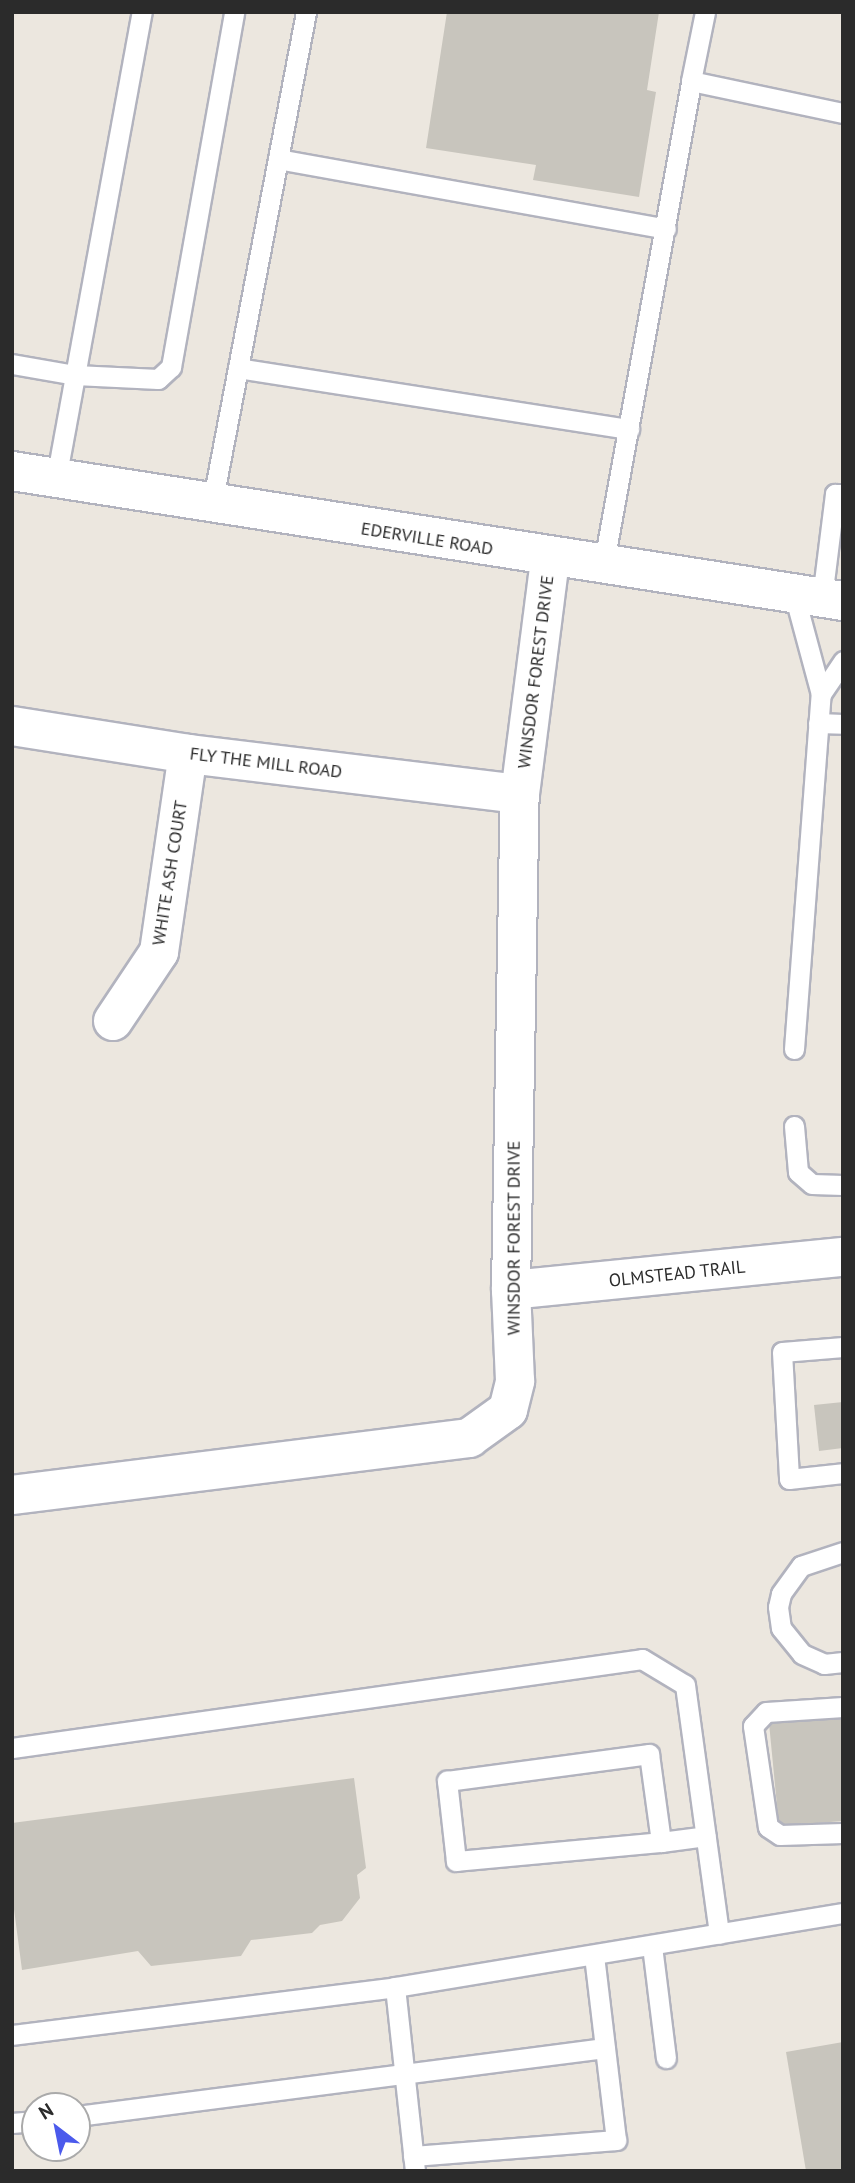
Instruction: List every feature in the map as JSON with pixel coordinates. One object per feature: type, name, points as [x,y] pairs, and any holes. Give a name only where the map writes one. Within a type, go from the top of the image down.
[{"type":"street","name":"EDERVILLE ROAD","points":[[12,471],[550,559],[820,598]]},
{"type":"street","name":"WINSDOR FOREST DRIVE","points":[[12,1494],[469,1438],[508,1410],[514,1392],[511,1290],[520,794],[550,559]]},
{"type":"street","name":"FLY THE MILL ROAD","points":[[12,726],[188,754],[520,794]]},
{"type":"street","name":"WHITE ASH COURT","points":[[113,1021],[159,952],[188,754]]},
{"type":"street","name":"OLMSTEAD TRAIL","points":[[511,1290],[843,1257]]},
{"type":"lane","points":[[56,479],[142,12]]},
{"type":"lane","points":[[12,364],[75,375],[158,379],[171,367],[234,12]]},
{"type":"lane","points":[[212,504],[306,12]]},
{"type":"lane","points":[[603,567],[705,12]]},
{"type":"lane","points":[[691,81],[843,113]]},
{"type":"lane","points":[[278,159],[666,229]]},
{"type":"lane","points":[[238,368],[629,429]]},
{"type":"lane","points":[[794,1049],[821,694],[820,598],[835,494],[843,494]]},
{"type":"lane","points":[[821,694],[843,661]]},
{"type":"lane","points":[[818,723],[843,724]]},
{"type":"lane","points":[[794,1126],[798,1172],[812,1184],[843,1185]]},
{"type":"lane","points":[[843,1347],[782,1352],[789,1479],[843,1473]]},
{"type":"lane","points":[[843,1552],[801,1566],[781,1594],[781,1628],[802,1654],[824,1664],[843,1662]]},
{"type":"lane","points":[[12,1748],[642,1659],[685,1685],[719,1934]]},
{"type":"lane","points":[[843,1707],[766,1712],[753,1726],[768,1827],[780,1835],[843,1833]]},
{"type":"lane","points":[[661,1842],[649,1754],[447,1781],[456,1861],[661,1842],[706,1836]]},
{"type":"lane","points":[[12,2035],[395,1987],[843,1913]]},
{"type":"lane","points":[[652,1946],[666,2058]]},
{"type":"lane","points":[[395,1987],[414,2164],[616,2140],[594,1955]]},
{"type":"lane","points":[[91,2114],[405,2077],[605,2048]]},
{"type":"building","points":[[447,12],[659,12],[647,90],[656,92],[639,197],[533,180],[536,165],[426,148]]},
{"type":"building","points":[[843,1402],[843,1448],[819,1451],[814,1405]]},
{"type":"building","points":[[843,1716],[843,1821],[779,1826],[769,1723]]},
{"type":"building","points":[[354,1778],[366,1868],[357,1875],[360,1898],[342,1921],[320,1925],[312,1933],[251,1940],[241,1956],[151,1966],[138,1951],[22,1970],[12,1894],[12,1823]]},
{"type":"building","points":[[843,2042],[843,2171],[806,2171],[786,2052]]}]
